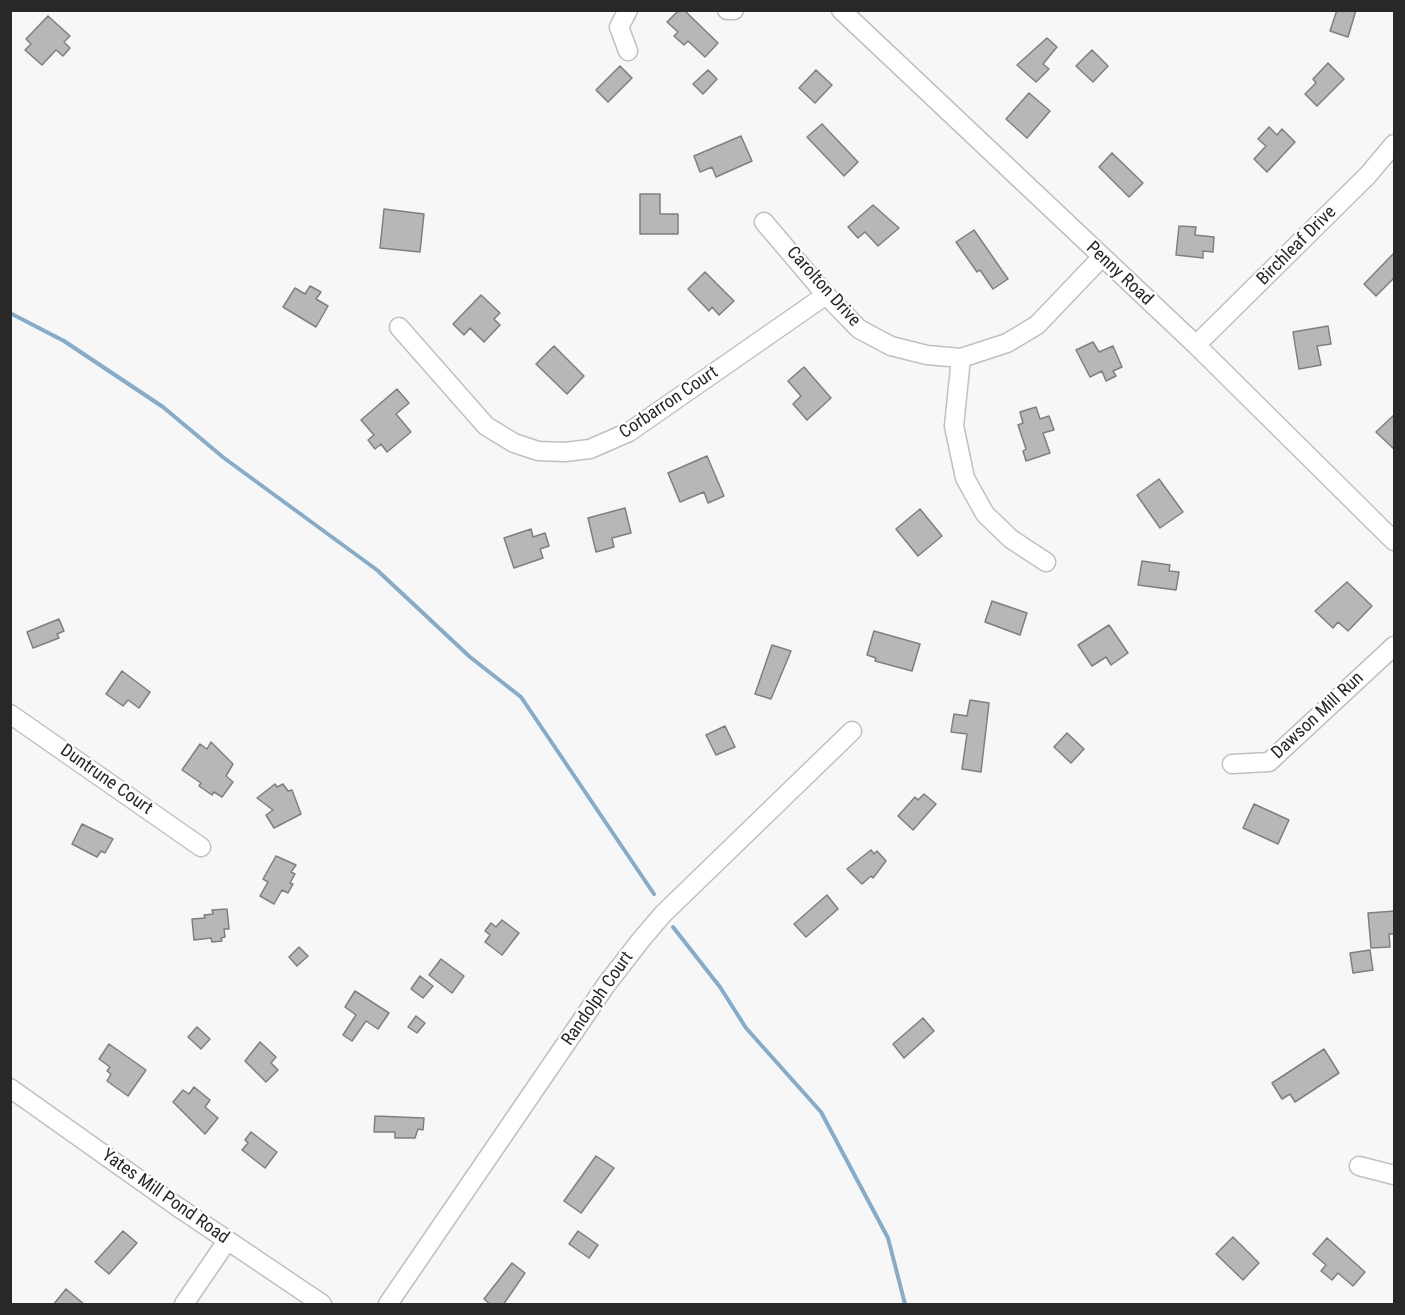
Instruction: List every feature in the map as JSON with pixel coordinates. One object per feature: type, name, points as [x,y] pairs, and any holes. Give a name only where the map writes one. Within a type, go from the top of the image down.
[{"type":"street","points":[[628,10],[619,27],[628,51]]},
{"type":"street","points":[[727,10],[734,10]]},
{"type":"street","name":"Penny Road","points":[[841,10],[1101,258],[1196,345],[1395,541]]},
{"type":"street","name":"Birchleaf Drive","points":[[1196,345],[1368,175],[1395,144]]},
{"type":"street","name":"Carolton Drive","points":[[764,222],[826,295],[860,329],[891,346],[927,355],[961,358],[1007,343],[1037,325],[1101,258]]},
{"type":"street","name":"Corbarron Court","points":[[399,327],[486,426],[514,443],[538,451],[565,452],[590,449],[629,432],[826,295]]},
{"type":"street","points":[[961,358],[954,426],[965,478],[985,514],[1011,539],[1046,562]]},
{"type":"street","name":"Dawson Mill Run","points":[[1232,764],[1269,762],[1395,646]]},
{"type":"street","name":"Duntrune Court","points":[[10,714],[201,847]]},
{"type":"street","name":"Randolph Court","points":[[388,1305],[606,986],[640,941],[663,914],[852,731]]},
{"type":"street","name":"Yates Mill Pond Road","points":[[10,1088],[321,1305]]},
{"type":"street","points":[[1359,1166],[1395,1175]]},
{"type":"street","points":[[184,1305],[227,1241]]},
{"type":"building","points":[[679,10],[684,10],[718,43],[705,57],[688,41],[684,45],[674,36],[678,32],[667,22]]},
{"type":"building","points":[[1337,10],[1356,10],[1348,37],[1330,31]]},
{"type":"building","points":[[48,16],[70,36],[64,42],[70,48],[63,56],[56,50],[42,65],[25,50],[31,44],[26,39]]},
{"type":"building","points":[[1047,38],[1057,47],[1043,64],[1049,69],[1036,82],[1017,65]]},
{"type":"building","points":[[1092,50],[1108,66],[1093,82],[1076,66]]},
{"type":"building","points":[[1328,63],[1344,79],[1317,106],[1305,94],[1316,83],[1313,79]]},
{"type":"building","points":[[620,66],[632,78],[608,102],[596,90]]},
{"type":"building","points":[[708,70],[717,79],[703,94],[693,84]]},
{"type":"building","points":[[816,70],[832,85],[815,103],[799,88]]},
{"type":"building","points":[[1029,93],[1050,111],[1027,138],[1006,119]]},
{"type":"building","points":[[822,124],[858,162],[844,176],[807,137]]},
{"type":"building","points":[[1269,127],[1277,135],[1282,129],[1295,142],[1267,172],[1254,159],[1266,146],[1258,139]]},
{"type":"building","points":[[741,136],[752,161],[716,177],[712,167],[700,172],[694,156]]},
{"type":"building","points":[[1112,153],[1143,183],[1129,197],[1099,167]]},
{"type":"building","points":[[640,194],[660,194],[660,214],[678,214],[678,234],[640,234]]},
{"type":"building","points":[[873,205],[899,228],[878,246],[865,232],[858,238],[848,227]]},
{"type":"building","points":[[384,209],[424,214],[420,252],[380,248]]},
{"type":"building","points":[[1179,226],[1196,227],[1195,235],[1214,237],[1213,252],[1203,251],[1203,258],[1176,255]]},
{"type":"building","points":[[974,230],[1008,279],[993,289],[980,270],[977,272],[956,242]]},
{"type":"building","points":[[1395,252],[1395,277],[1376,296],[1364,284]]},
{"type":"building","points":[[705,272],[734,301],[719,315],[712,307],[709,311],[688,289]]},
{"type":"building","points":[[310,286],[321,292],[316,299],[328,306],[316,327],[283,307],[295,288],[305,294]]},
{"type":"building","points":[[481,295],[500,313],[494,319],[500,325],[484,342],[470,328],[464,335],[453,324]]},
{"type":"building","points":[[1328,326],[1331,344],[1317,346],[1321,365],[1299,369],[1293,332]]},
{"type":"building","points":[[1093,342],[1099,352],[1113,346],[1122,367],[1113,371],[1116,376],[1106,381],[1102,371],[1090,377],[1076,350]]},
{"type":"building","points":[[554,346],[584,376],[567,394],[536,364]]},
{"type":"building","points":[[804,367],[831,398],[807,420],[793,404],[801,396],[788,381]]},
{"type":"building","points":[[397,389],[409,403],[396,414],[411,432],[387,452],[381,444],[375,449],[368,440],[374,435],[361,420]]},
{"type":"building","points":[[1036,407],[1040,419],[1049,416],[1054,430],[1043,433],[1050,453],[1026,461],[1023,451],[1026,449],[1018,425],[1023,423],[1020,412]]},
{"type":"building","points":[[1395,414],[1395,450],[1376,432]]},
{"type":"building","points":[[707,456],[724,496],[708,503],[704,492],[680,502],[668,473]]},
{"type":"building","points":[[1159,479],[1183,512],[1160,528],[1137,495]]},
{"type":"building","points":[[625,508],[631,533],[612,538],[614,547],[596,552],[588,518]]},
{"type":"building","points":[[920,509],[942,536],[918,556],[896,529]]},
{"type":"building","points":[[531,529],[533,537],[545,533],[549,546],[540,549],[543,558],[514,568],[504,538]]},
{"type":"building","points":[[1142,561],[1170,565],[1169,571],[1179,572],[1176,590],[1138,585]]},
{"type":"building","points":[[1347,582],[1372,606],[1348,631],[1338,622],[1333,628],[1315,611]]},
{"type":"building","points":[[992,601],[1027,613],[1020,635],[985,622]]},
{"type":"building","points":[[59,619],[64,631],[57,634],[59,638],[33,648],[27,632]]},
{"type":"building","points":[[1109,625],[1128,653],[1111,665],[1106,657],[1092,666],[1078,645]]},
{"type":"building","points":[[874,631],[920,644],[912,671],[875,661],[876,658],[867,655]]},
{"type":"building","points":[[772,645],[791,651],[771,699],[755,694]]},
{"type":"building","points":[[122,671],[150,692],[139,708],[128,700],[123,706],[106,694]]},
{"type":"building","points":[[970,700],[989,703],[981,772],[962,769],[967,734],[951,732],[954,714],[967,716]]},
{"type":"building","points":[[725,726],[735,747],[716,755],[706,735]]},
{"type":"building","points":[[1067,733],[1084,749],[1071,763],[1054,747]]},
{"type":"building","points":[[211,742],[233,764],[226,776],[233,782],[222,797],[214,792],[212,795],[199,786],[201,783],[182,770],[200,744],[207,749]]},
{"type":"building","points":[[275,784],[277,787],[283,784],[288,791],[292,790],[301,814],[274,828],[266,815],[273,810],[257,798]]},
{"type":"building","points":[[924,794],[936,804],[913,830],[898,816],[915,797],[918,800]]},
{"type":"building","points":[[1254,804],[1289,820],[1278,844],[1243,828]]},
{"type":"building","points":[[82,824],[113,839],[105,853],[101,851],[97,857],[72,844]]},
{"type":"building","points":[[871,850],[874,854],[877,851],[886,861],[873,878],[871,876],[862,884],[847,869]]},
{"type":"building","points":[[276,856],[296,865],[291,872],[295,874],[288,893],[282,890],[274,904],[260,896],[268,882],[263,879]]},
{"type":"building","points":[[827,895],[838,909],[806,937],[794,924]]},
{"type":"building","points":[[227,909],[229,929],[224,929],[225,937],[221,938],[222,941],[212,942],[211,938],[194,940],[192,919],[205,918],[204,915],[213,914],[212,910]]},
{"type":"building","points":[[1395,911],[1395,934],[1389,934],[1390,947],[1371,948],[1368,913]]},
{"type":"building","points":[[502,920],[519,933],[502,955],[485,942],[490,935],[485,931],[491,923],[496,927]]},
{"type":"building","points":[[299,947],[308,956],[297,966],[289,957]]},
{"type":"building","points":[[1370,950],[1373,970],[1353,973],[1350,953]]},
{"type":"building","points":[[441,959],[464,976],[452,993],[429,975]]},
{"type":"building","points":[[420,976],[433,986],[423,998],[411,989]]},
{"type":"building","points":[[355,991],[389,1013],[378,1029],[366,1021],[352,1041],[343,1035],[356,1015],[345,1007]]},
{"type":"building","points":[[416,1016],[425,1023],[417,1033],[408,1027]]},
{"type":"building","points":[[923,1018],[934,1031],[904,1058],[893,1044]]},
{"type":"building","points":[[197,1027],[210,1039],[201,1049],[188,1037]]},
{"type":"building","points":[[260,1042],[276,1057],[271,1063],[278,1070],[266,1082],[245,1061]]},
{"type":"building","points":[[109,1044],[146,1070],[128,1096],[107,1081],[111,1074],[107,1071],[110,1067],[99,1059]]},
{"type":"building","points":[[1324,1049],[1339,1073],[1295,1102],[1290,1094],[1282,1099],[1272,1083]]},
{"type":"building","points":[[194,1087],[210,1100],[205,1107],[218,1118],[205,1134],[173,1102],[183,1090],[189,1094]]},
{"type":"building","points":[[375,1116],[424,1118],[423,1130],[418,1129],[415,1138],[395,1138],[395,1132],[374,1132]]},
{"type":"building","points":[[251,1132],[277,1152],[265,1168],[242,1150],[248,1143],[245,1140]]},
{"type":"building","points":[[596,1156],[614,1168],[581,1213],[564,1201]]},
{"type":"building","points":[[123,1231],[137,1243],[109,1274],[95,1262]]},
{"type":"building","points":[[578,1231],[598,1245],[589,1258],[569,1244]]},
{"type":"building","points":[[1233,1237],[1259,1263],[1243,1280],[1216,1254]]},
{"type":"building","points":[[1327,1238],[1365,1272],[1353,1286],[1338,1273],[1332,1280],[1321,1271],[1326,1265],[1313,1254]]},
{"type":"building","points":[[512,1263],[525,1273],[503,1305],[491,1305],[484,1299]]},
{"type":"building","points":[[66,1289],[85,1305],[53,1305]]},
{"type":"waterway","points":[[10,313],[64,341],[163,407],[224,458],[377,570],[470,657],[521,697],[654,894]]},
{"type":"waterway","points":[[673,927],[720,987],[746,1028],[821,1112],[888,1238],[905,1304]]}]
